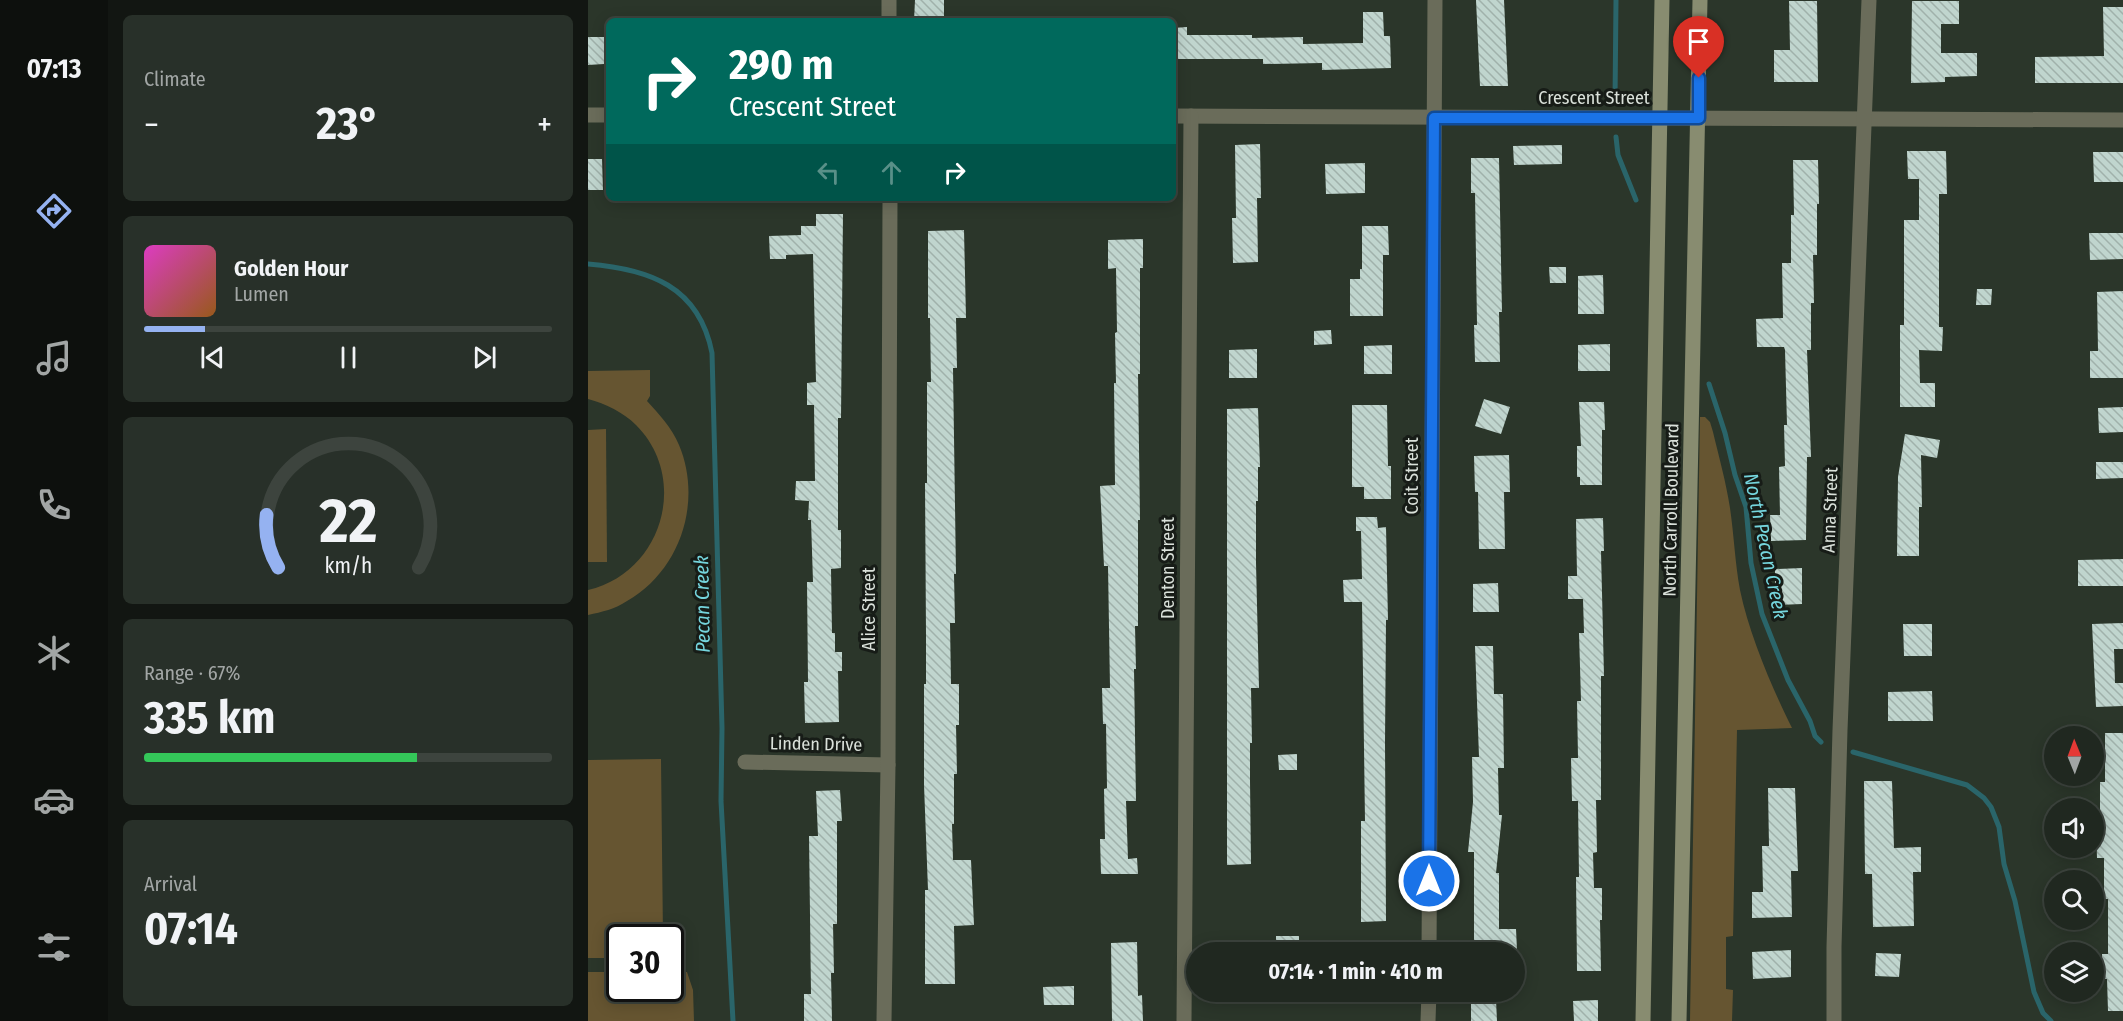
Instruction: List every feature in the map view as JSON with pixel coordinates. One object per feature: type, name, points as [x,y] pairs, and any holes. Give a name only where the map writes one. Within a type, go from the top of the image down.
[{"type":"main road","name":"North Carroll Boulevard","points":[[1643,1021],[1662,0]]},
{"type":"main road","name":"North Carroll Boulevard","points":[[1678,1021],[1700,0]]},
{"type":"street","points":[[889,0],[889,18]]},
{"type":"street","name":"Coit Street","points":[[1429,942],[1435,0]]},
{"type":"street","name":"Anna Street","points":[[1834,1021],[1840,741],[1869,0]]},
{"type":"street","points":[[588,115],[606,115]]},
{"type":"street","name":"Crescent Street","points":[[1176,116],[2123,120]]},
{"type":"street","name":"Denton Street","points":[[1184,1021],[1191,116]]},
{"type":"street","name":"Alice Street","points":[[884,1021],[888,765],[890,201]]},
{"type":"street","name":"Linden Drive","points":[[745,762],[888,765]]},
{"type":"street","points":[[1428,1021],[1429,1002]]},
{"type":"shaded area","points":[[650,370],[650,396],[647,401],[673,433],[686,467],[687,511],[682,533],[661,572],[645,588],[618,606],[588,615],[588,590],[614,580],[634,565],[650,545],[660,521],[664,496],[662,471],[652,447],[636,425],[626,416],[588,399],[588,371]]},
{"type":"shaded area","points":[[1700,417],[1705,417],[1710,422],[1722,470],[1730,508],[1740,590],[1749,624],[1769,678],[1792,728],[1737,730],[1733,936],[1726,937],[1726,989],[1733,990],[1732,1021],[1690,1021]]},
{"type":"shaded area","points":[[606,429],[607,562],[588,562],[588,430]]},
{"type":"shaded area","points":[[661,759],[663,924],[606,924],[606,958],[588,958],[588,760]]},
{"type":"shaded area","points":[[588,972],[606,972],[606,1002],[684,1002],[684,972],[687,972],[693,990],[694,1021],[588,1021]]},
{"type":"building","points":[[915,0],[944,0],[944,18],[914,18]]},
{"type":"building","points":[[1476,0],[1504,0],[1508,86],[1480,86]]},
{"type":"building","points":[[1789,1],[1817,1],[1818,82],[1774,82],[1774,50],[1790,50]]},
{"type":"building","points":[[1912,1],[1959,1],[1959,24],[1941,24],[1941,53],[1977,53],[1977,76],[1945,77],[1945,82],[1911,83]]},
{"type":"building","points":[[2103,7],[2123,7],[2123,83],[2035,83],[2035,57],[2104,56]]},
{"type":"building","points":[[1363,12],[1383,12],[1384,36],[1390,36],[1391,68],[1322,70],[1322,63],[1263,64],[1263,59],[1176,59],[1176,28],[1187,27],[1187,35],[1252,35],[1252,38],[1303,37],[1303,44],[1363,43]]},
{"type":"building","points":[[588,37],[604,37],[604,64],[588,65]]},
{"type":"building","points":[[1260,144],[1261,198],[1257,198],[1258,262],[1233,263],[1232,218],[1236,218],[1235,145]]},
{"type":"building","points":[[1562,145],[1562,164],[1514,165],[1513,146]]},
{"type":"building","points":[[1907,151],[1946,151],[1947,194],[1939,194],[1939,327],[1943,327],[1942,351],[1919,350],[1920,383],[1935,383],[1935,407],[1900,407],[1900,325],[1904,325],[1904,220],[1919,220],[1919,179],[1908,179]]},
{"type":"building","points":[[2093,152],[2123,152],[2123,182],[2094,182]]},
{"type":"building","points":[[1471,158],[1499,158],[1502,312],[1499,312],[1500,362],[1475,362],[1474,325],[1477,325],[1475,193],[1471,193]]},
{"type":"building","points":[[588,159],[602,159],[603,190],[588,190]]},
{"type":"building","points":[[1793,160],[1818,160],[1817,255],[1813,255],[1814,303],[1811,303],[1811,350],[1807,350],[1811,457],[1807,457],[1806,540],[1771,541],[1770,515],[1780,515],[1779,467],[1785,466],[1784,425],[1787,425],[1785,350],[1784,347],[1757,347],[1756,319],[1783,318],[1782,263],[1791,263],[1791,215],[1794,215]]},
{"type":"building","points":[[1365,163],[1365,193],[1326,194],[1325,164]]},
{"type":"building","points":[[816,214],[843,214],[841,418],[838,418],[838,530],[841,530],[841,568],[831,569],[832,633],[835,633],[835,652],[842,652],[842,671],[838,671],[839,722],[805,723],[804,682],[808,682],[807,582],[813,582],[811,520],[808,520],[809,501],[795,500],[796,481],[815,481],[814,405],[807,405],[807,383],[816,382],[813,254],[786,255],[786,259],[770,259],[769,236],[801,235],[801,226],[816,226]]},
{"type":"building","points":[[1362,226],[1388,226],[1389,255],[1383,255],[1383,316],[1350,316],[1350,279],[1360,279],[1360,269],[1362,269]]},
{"type":"building","points":[[964,230],[966,318],[956,318],[957,368],[953,368],[956,574],[954,574],[955,623],[950,623],[951,684],[959,684],[959,725],[956,725],[957,774],[954,774],[954,824],[952,824],[953,860],[971,860],[974,925],[954,926],[955,984],[925,984],[925,890],[928,890],[924,785],[925,483],[927,483],[927,382],[931,382],[928,231]]},
{"type":"building","points":[[2089,233],[2123,233],[2123,259],[2090,260]]},
{"type":"building","points":[[1143,239],[1143,268],[1140,268],[1140,374],[1138,374],[1140,520],[1138,520],[1138,626],[1135,626],[1136,669],[1134,669],[1136,801],[1126,801],[1128,859],[1137,858],[1138,874],[1101,874],[1100,839],[1105,839],[1104,789],[1107,788],[1106,724],[1103,724],[1102,688],[1110,688],[1108,566],[1104,566],[1100,486],[1115,485],[1114,383],[1116,383],[1115,333],[1117,332],[1116,268],[1108,269],[1108,240]]},
{"type":"building","points":[[1549,267],[1566,267],[1566,283],[1550,283]]},
{"type":"building","points":[[1603,275],[1604,314],[1578,314],[1578,276]]},
{"type":"building","points":[[1977,289],[1992,289],[1991,305],[1976,305]]},
{"type":"building","points":[[2123,291],[2123,378],[2090,378],[2090,351],[2098,351],[2097,292]]},
{"type":"building","points":[[1331,330],[1332,344],[1314,345],[1314,331]]},
{"type":"building","points":[[1610,344],[1610,371],[1578,371],[1578,345]]},
{"type":"building","points":[[1392,345],[1392,374],[1364,374],[1364,346]]},
{"type":"building","points":[[1257,349],[1257,378],[1229,378],[1229,350]]},
{"type":"building","points":[[1484,399],[1510,407],[1501,434],[1475,426]]},
{"type":"building","points":[[1579,402],[1604,402],[1602,485],[1580,485],[1580,477],[1577,477],[1577,446],[1581,446]]},
{"type":"building","points":[[1352,405],[1387,405],[1391,499],[1364,499],[1364,487],[1352,487]]},
{"type":"building","points":[[2123,407],[2123,432],[2099,433],[2098,408]]},
{"type":"building","points":[[1258,408],[1260,467],[1258,467],[1258,501],[1256,501],[1256,563],[1259,688],[1251,688],[1251,864],[1227,865],[1227,409]]},
{"type":"building","points":[[1905,434],[1940,440],[1937,458],[1921,455],[1922,507],[1919,507],[1919,556],[1897,556],[1898,477]]},
{"type":"building","points":[[1509,455],[1510,492],[1504,492],[1505,549],[1479,549],[1478,492],[1475,492],[1474,456]]},
{"type":"building","points":[[2096,462],[2123,462],[2123,478],[2096,479]]},
{"type":"building","points":[[1356,517],[1377,517],[1378,528],[1386,527],[1388,620],[1386,620],[1385,742],[1386,921],[1361,922],[1361,821],[1365,821],[1362,602],[1344,602],[1343,580],[1362,579],[1361,531],[1356,531]]},
{"type":"building","points":[[1603,518],[1604,551],[1601,551],[1604,676],[1601,676],[1601,800],[1596,800],[1597,852],[1593,853],[1594,888],[1602,888],[1601,971],[1577,971],[1578,801],[1572,801],[1571,758],[1578,758],[1577,701],[1581,701],[1579,633],[1584,633],[1583,599],[1568,599],[1568,576],[1577,576],[1576,519]]},
{"type":"building","points":[[2123,559],[2123,586],[2078,586],[2078,560]]},
{"type":"building","points":[[1802,568],[1802,604],[1775,605],[1775,569]]},
{"type":"building","points":[[1498,583],[1499,612],[1473,612],[1473,584]]},
{"type":"building","points":[[2123,623],[2123,649],[2114,649],[2115,683],[2123,683],[2123,706],[2096,707],[2092,624]]},
{"type":"building","points":[[1903,624],[1932,624],[1932,656],[1904,656]]},
{"type":"building","points":[[1475,646],[1493,646],[1494,694],[1503,694],[1504,768],[1498,768],[1499,815],[1502,815],[1496,873],[1499,873],[1499,929],[1516,929],[1517,942],[1474,942],[1474,852],[1468,852],[1473,802],[1472,757],[1479,757]]},
{"type":"building","points":[[1932,691],[1933,721],[1888,721],[1888,692]]},
{"type":"building","points":[[2105,733],[2123,733],[2123,1011],[2108,1011],[2107,979],[2104,979],[2104,954],[2108,954],[2108,899],[2104,899],[2104,798],[2100,798],[2100,786],[2104,786]]},
{"type":"building","points":[[1297,754],[1297,770],[1279,770],[1278,755]]},
{"type":"building","points":[[1864,781],[1892,781],[1894,848],[1921,847],[1921,872],[1913,872],[1914,926],[1873,927],[1872,874],[1865,874]]},
{"type":"building","points":[[1768,788],[1795,788],[1798,871],[1791,871],[1792,917],[1752,918],[1752,892],[1763,892],[1762,846],[1769,846]]},
{"type":"building","points":[[840,790],[842,821],[837,821],[837,924],[833,924],[832,1021],[804,1021],[804,994],[811,994],[809,836],[818,836],[816,791]]},
{"type":"building","points":[[1276,936],[1299,936],[1299,942],[1276,942]]},
{"type":"building","points":[[1137,942],[1138,996],[1142,995],[1143,1021],[1112,1021],[1111,943]]},
{"type":"building","points":[[1791,950],[1791,977],[1753,979],[1752,952]]},
{"type":"building","points":[[1876,953],[1901,954],[1899,977],[1875,976]]},
{"type":"building","points":[[1074,986],[1074,1005],[1044,1005],[1043,987]]},
{"type":"building","points":[[1598,1000],[1598,1021],[1574,1021],[1573,1001]]},
{"type":"building","points":[[1471,1002],[1496,1002],[1497,1021],[1471,1021]]},
{"type":"waterway","name":"North Pecan Creek","points":[[1615,101],[1616,0]]},
{"type":"waterway","name":"North Pecan Creek","points":[[1616,137],[1618,155],[1636,200]]},
{"type":"waterway","name":"Pecan Creek","points":[[588,264],[631,271],[668,285],[696,312],[705,330],[712,353],[722,728],[721,801],[733,1021]]},
{"type":"waterway","name":"North Pecan Creek","points":[[1709,384],[1746,507],[1751,563],[1762,614],[1788,680],[1810,721],[1815,736],[1821,742]]},
{"type":"waterway","name":"North Pecan Creek","points":[[1853,752],[1967,785],[1984,798],[1991,807],[1999,827],[2004,864],[2015,901],[2034,992],[2043,1013],[2051,1021]]},
{"type":"route","points":[[1429,881],[1434,118],[1699,118],[1699,78]]}]
